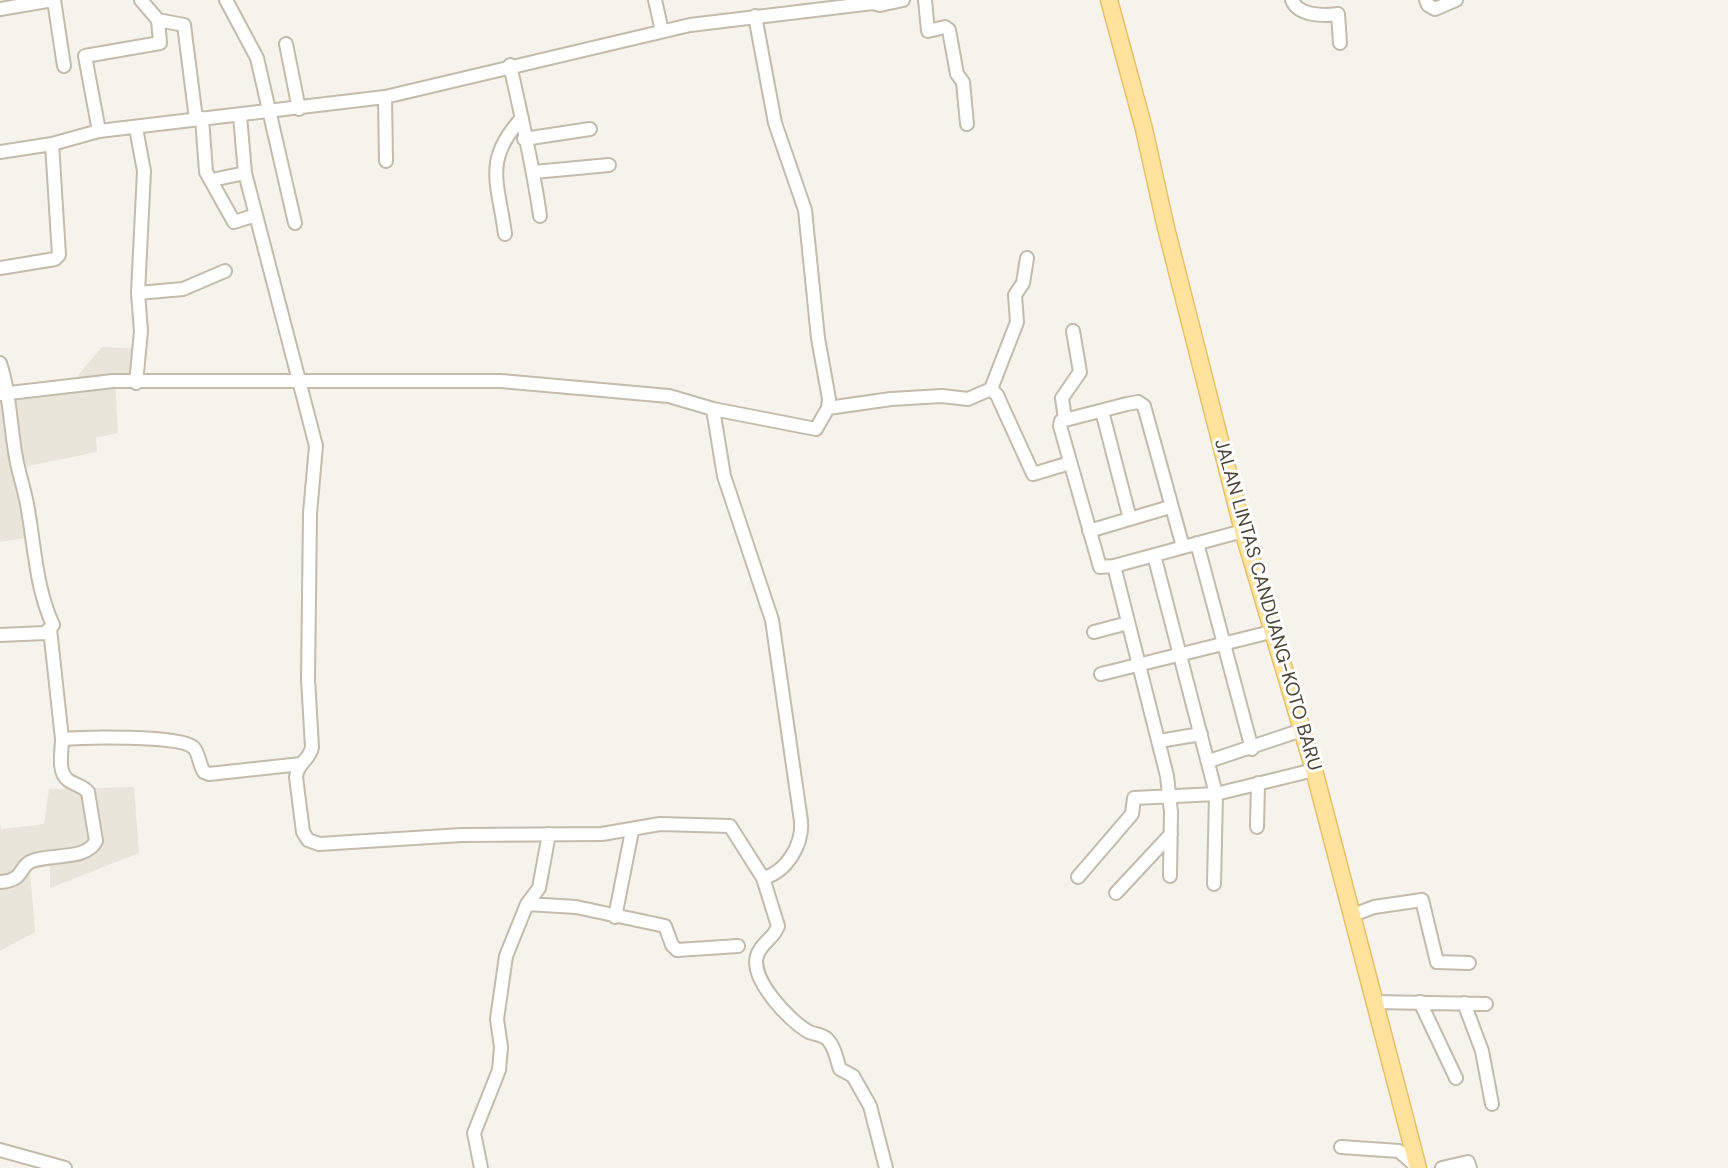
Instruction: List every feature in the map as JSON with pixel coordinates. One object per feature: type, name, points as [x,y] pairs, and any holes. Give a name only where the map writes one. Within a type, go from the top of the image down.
[{"type":"main road","name":"JALAN LINTAS CANDUANG-KOTO BARU","points":[[1109,0],[1144,129],[1243,531],[1314,770],[1418,1168]]},
{"type":"street","points":[[0,9],[54,0],[64,66]]},
{"type":"street","points":[[99,131],[85,56],[160,43],[158,20],[141,0]]},
{"type":"street","points":[[226,0],[257,58],[295,223]]},
{"type":"street","points":[[655,0],[662,31]]},
{"type":"street","points":[[0,152],[52,144],[99,131],[385,97],[510,65],[662,31],[755,16],[903,0]]},
{"type":"street","points":[[926,0],[928,31],[945,27],[949,30],[957,74],[963,82],[967,124]]},
{"type":"street","points":[[1292,0],[1295,7],[1302,12],[1338,15],[1340,43]]},
{"type":"street","points":[[1426,0],[1430,8],[1435,9],[1457,0]]},
{"type":"street","points":[[5,393],[83,383],[513,382],[669,396],[713,409],[816,429],[828,408],[805,210],[775,123],[755,16]]},
{"type":"street","points":[[158,20],[184,25],[206,172],[234,222],[256,215]]},
{"type":"street","points":[[286,44],[299,109]]},
{"type":"street","points":[[510,65],[524,139],[534,172],[540,216]]},
{"type":"street","points":[[385,97],[386,161]]},
{"type":"street","points":[[240,116],[245,173],[316,446],[309,550],[308,679],[312,747],[311,755],[301,764],[296,777],[303,832],[308,840],[318,844],[462,835],[632,831],[660,824],[730,826],[763,878],[778,926],[773,936],[762,943],[757,956],[757,974],[778,1006],[807,1031],[827,1038],[836,1051],[840,1069],[857,1082],[870,1105],[887,1168]]},
{"type":"street","points":[[505,234],[497,152],[507,134],[522,118]]},
{"type":"street","points":[[136,128],[144,171],[138,293],[141,331],[136,383]]},
{"type":"street","points":[[524,139],[590,128]]},
{"type":"street","points":[[0,268],[55,259],[59,255],[52,144]]},
{"type":"street","points":[[534,172],[609,165]]},
{"type":"street","points":[[212,180],[245,173]]},
{"type":"street","points":[[828,408],[891,399],[942,396],[968,399],[991,389],[1017,321],[1015,295],[1023,283],[1027,258]]},
{"type":"street","points":[[138,293],[183,289],[225,271]]},
{"type":"street","points":[[1073,331],[1080,372],[1064,394],[1065,419],[1060,426],[1097,565],[1103,568],[1114,566],[1243,531]]},
{"type":"street","points":[[0,363],[29,514],[34,559],[52,625],[50,629],[62,739],[62,772],[69,782],[77,783],[88,792],[96,841],[86,852],[35,860],[16,879],[0,882]]},
{"type":"street","points":[[991,389],[997,395],[1033,474],[1070,463]]},
{"type":"street","points":[[1065,419],[1138,402],[1144,406],[1183,547]]},
{"type":"street","points":[[713,409],[724,476],[772,620],[801,821],[800,843],[795,852],[772,876],[763,878]]},
{"type":"street","points":[[1101,411],[1130,519]]},
{"type":"street","points":[[1089,531],[1170,507]]},
{"type":"street","points":[[1197,543],[1252,748]]},
{"type":"street","points":[[1154,555],[1216,794],[1214,884]]},
{"type":"street","points":[[1114,566],[1171,798],[1170,876]]},
{"type":"street","points":[[1094,632],[1128,622]]},
{"type":"street","points":[[0,635],[45,633],[50,629]]},
{"type":"street","points":[[1101,674],[1271,632]]},
{"type":"street","points":[[1209,761],[1302,730]]},
{"type":"street","points":[[1159,741],[1200,733]]},
{"type":"street","points":[[62,739],[142,738],[188,745],[196,751],[204,772],[209,774],[301,764]]},
{"type":"street","points":[[1078,877],[1132,814],[1131,800],[1216,794],[1314,770]]},
{"type":"street","points":[[1257,827],[1258,783]]},
{"type":"street","points":[[615,917],[632,831]]},
{"type":"street","points":[[481,1168],[474,1133],[499,1070],[502,1046],[497,1020],[506,956],[527,904],[542,877],[549,834]]},
{"type":"street","points":[[1116,893],[1171,834]]},
{"type":"street","points":[[1353,915],[1374,907],[1422,900],[1437,962],[1469,963]]},
{"type":"street","points":[[527,904],[576,907],[665,926],[672,945],[677,950],[738,946]]},
{"type":"street","points":[[1374,1002],[1486,1004]]},
{"type":"street","points":[[1420,1002],[1456,1078]]},
{"type":"street","points":[[1464,1003],[1482,1051],[1492,1104]]},
{"type":"street","points":[[1340,1147],[1399,1151],[1418,1168]]},
{"type":"street","points":[[0,1150],[65,1168]]},
{"type":"street","points":[[1442,1168],[1468,1162],[1470,1168]]},
{"type":"shaded area","points":[[102,347],[144,349],[140,383],[115,381],[118,433],[96,438],[97,452],[23,467],[37,536],[0,542],[0,359],[11,392],[78,385],[78,375]]},
{"type":"shaded area","points":[[134,787],[139,853],[50,888],[50,866],[30,870],[35,932],[0,951],[0,821],[1,829],[44,824],[49,789]]}]
